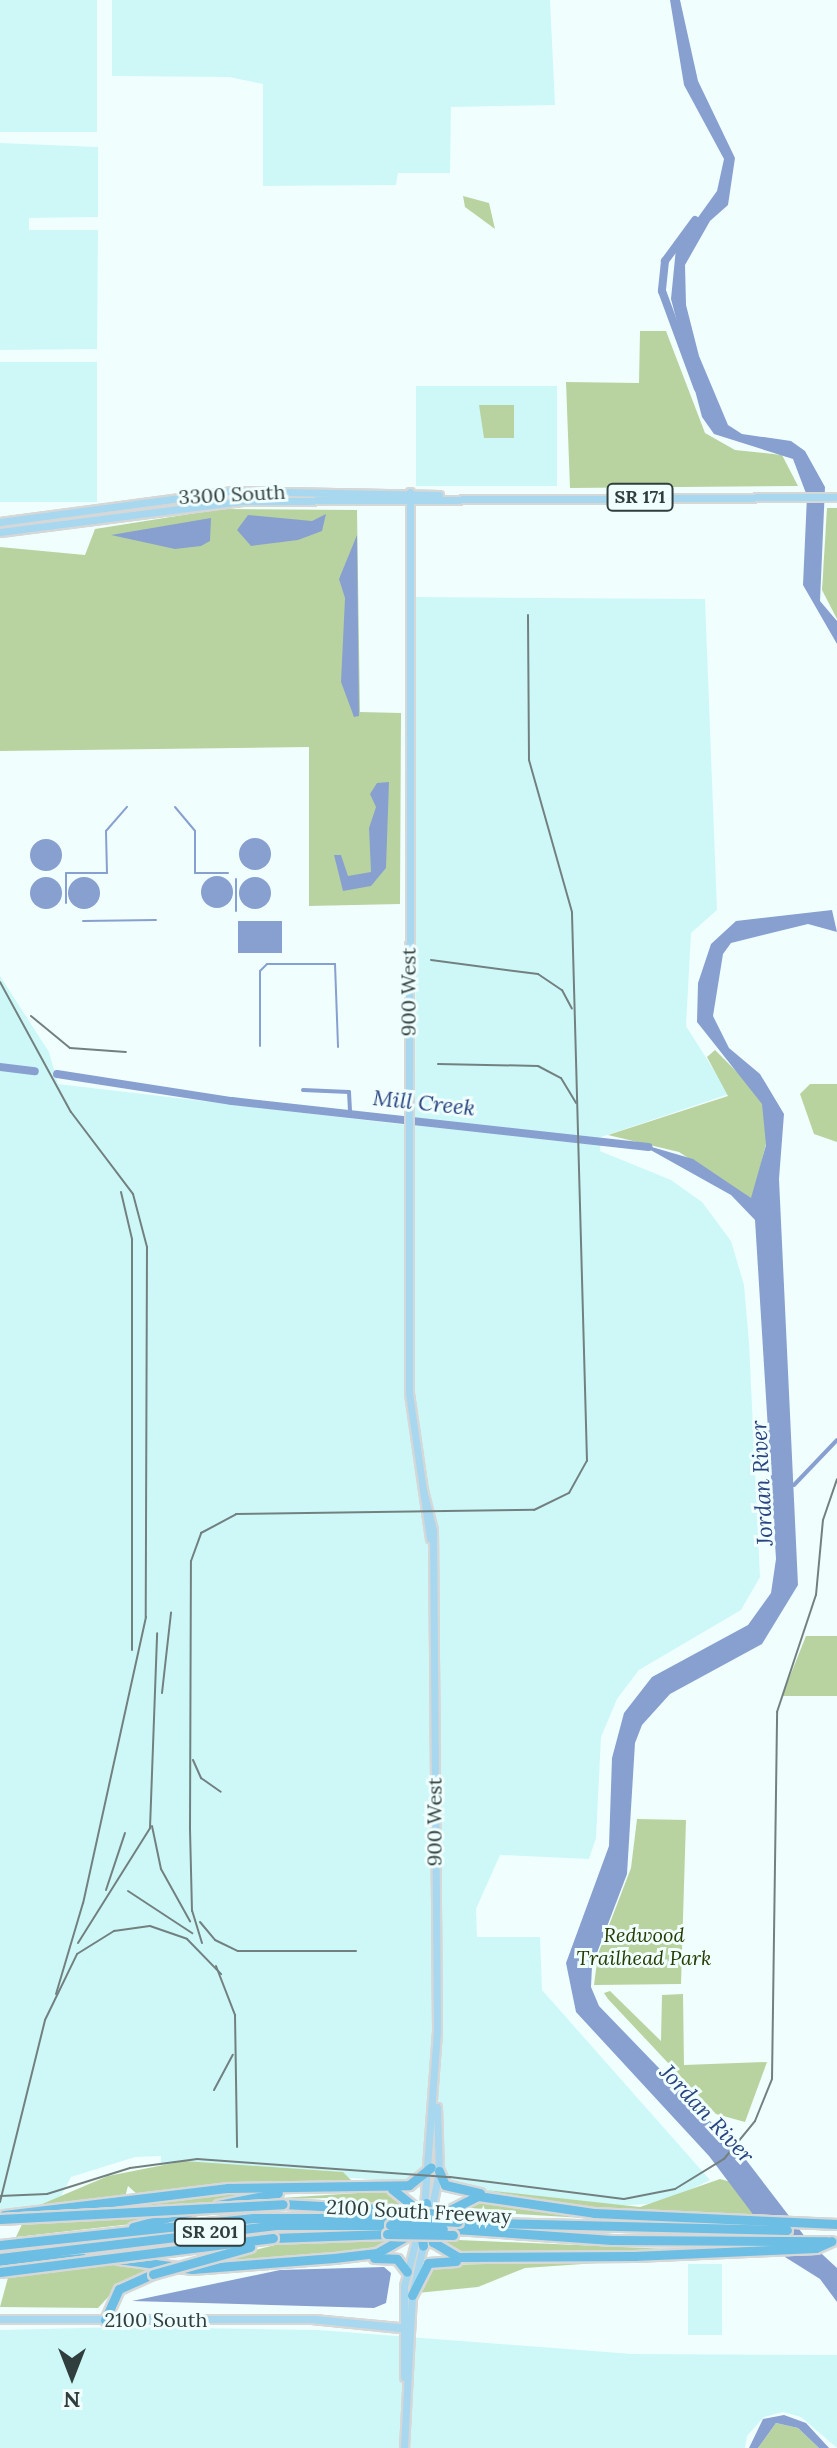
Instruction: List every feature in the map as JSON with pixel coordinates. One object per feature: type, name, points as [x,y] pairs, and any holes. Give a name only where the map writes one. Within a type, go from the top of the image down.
[{"type":"highway","points":[[0,2217],[228,2188],[381,2188],[416,2184],[435,2169],[453,2188],[574,2210]]},
{"type":"highway","points":[[381,2188],[411,2200],[423,2229],[446,2254],[498,2257]]},
{"type":"highway","points":[[79,2238],[267,2194],[317,2189]]},
{"type":"highway","points":[[0,2264],[31,2258],[108,2257],[203,2269],[384,2251],[472,2196],[574,2210],[809,2227]]},
{"type":"highway","points":[[0,2217],[283,2204],[392,2222],[457,2225],[767,2230],[837,2226]]},
{"type":"highway","points":[[423,2229],[430,2204]]},
{"type":"highway","name":"2100 South Freeway","points":[[0,2245],[266,2217],[392,2222]]},
{"type":"highway","points":[[0,2272],[273,2240],[392,2222],[457,2225]]},
{"type":"highway","name":"2100 South Freeway","points":[[0,2258],[31,2258],[278,2225],[392,2222]]},
{"type":"highway","name":"2100 South Freeway","points":[[457,2225],[500,2234],[765,2245]]},
{"type":"highway","points":[[105,2320],[119,2289],[273,2240]]},
{"type":"highway","points":[[412,2295],[428,2263],[765,2245],[816,2248],[834,2241]]},
{"type":"highway","points":[[334,2258],[394,2258],[407,2272]]},
{"type":"main road","name":"3300 South","points":[[0,522],[218,492],[465,497],[832,497]]},
{"type":"main road","name":"3300 South","points":[[0,532],[220,502],[410,496]]},
{"type":"main road","name":"900 West","points":[[410,496],[409,1393],[430,1538],[436,2105],[435,2169],[430,2204]]},
{"type":"main road","points":[[404,2448],[407,2272],[423,2229]]},
{"type":"main road","points":[[405,2328],[423,2229]]},
{"type":"main road","name":"2100 South","points":[[0,2319],[312,2319],[405,2328]]},
{"type":"shaded area","points":[[0,0],[97,0],[97,132],[0,132]]},
{"type":"shaded area","points":[[112,0],[550,0],[555,105],[451,107],[450,173],[398,173],[396,185],[263,186],[263,84],[229,77],[112,76]]},
{"type":"shaded area","points":[[0,143],[98,147],[98,217],[29,218],[29,230],[98,230],[97,349],[0,350]]},
{"type":"shaded area","points":[[0,362],[97,362],[97,502],[0,502]]},
{"type":"shaded area","points":[[416,386],[557,386],[557,486],[416,486]]},
{"type":"shaded area","points":[[416,597],[705,599],[717,910],[691,933],[686,1026],[729,1094],[601,1137],[600,1151],[671,1180],[702,1202],[731,1241],[744,1285],[749,1342],[760,1577],[741,1610],[639,1670],[617,1699],[601,1737],[596,1838],[589,1859],[500,1855],[476,1909],[477,1937],[540,1937],[542,1990],[710,2180],[663,2203],[579,2208],[453,2185],[161,2165],[161,2156],[135,2157],[71,2177],[58,2202],[0,2210],[0,976],[49,1052],[58,1084],[415,1126]]},
{"type":"shaded area","points":[[688,2264],[722,2264],[722,2335],[688,2335]]},
{"type":"shaded area","points":[[123,2327],[318,2330],[632,2354],[837,2355],[837,2448],[801,2417],[783,2412],[764,2417],[747,2436],[745,2448],[0,2448],[0,2330]]},
{"type":"green space","points":[[463,196],[489,203],[495,229],[465,207]]},
{"type":"green space","points":[[640,331],[666,331],[705,433],[735,450],[782,455],[798,486],[570,488],[566,382],[639,383]]},
{"type":"green space","points":[[479,405],[514,405],[514,438],[484,438]]},
{"type":"green space","points":[[827,508],[837,508],[837,619],[822,590]]},
{"type":"green space","points":[[221,509],[357,510],[360,712],[401,713],[400,904],[309,906],[309,747],[0,751],[0,547],[85,555],[95,529]]},
{"type":"green space","points":[[715,1050],[758,1093],[772,1120],[752,1200],[679,1152],[608,1135],[728,1096],[707,1057]]},
{"type":"green space","points":[[810,1084],[837,1084],[837,1142],[814,1134],[800,1094]]},
{"type":"green space","points":[[806,1636],[837,1636],[837,1696],[782,1696]]},
{"type":"green space","name":"Redwood Trailhead Park","points":[[637,1819],[686,1820],[681,1984],[594,1985],[598,1954],[631,1868]]},
{"type":"green space","points":[[610,1991],[661,2041],[662,1995],[683,1994],[684,2065],[767,2062],[745,2122],[716,2114],[608,1999],[604,1993]]},
{"type":"green space","points":[[184,2161],[343,2172],[352,2181],[138,2195],[128,2186],[125,2197],[35,2207],[108,2176]]},
{"type":"green space","points":[[720,2179],[731,2182],[766,2220],[605,2211],[485,2190],[640,2207]]},
{"type":"green space","points":[[223,2191],[263,2191],[218,2202],[136,2206],[139,2201]]},
{"type":"green space","points":[[388,2191],[410,2206],[328,2198],[249,2200]]},
{"type":"green space","points":[[481,2200],[585,2217],[652,2222],[450,2210]]},
{"type":"green space","points":[[181,2212],[132,2224],[16,2237],[24,2220]]},
{"type":"green space","points":[[362,2229],[109,2255],[92,2253],[270,2230]]},
{"type":"green space","points":[[398,2238],[371,2251],[192,2266],[287,2242]]},
{"type":"green space","points":[[436,2239],[669,2249],[669,2251],[459,2254]]},
{"type":"green space","points":[[626,2261],[525,2268],[478,2287],[417,2293],[428,2268],[439,2265]]},
{"type":"green space","points":[[119,2262],[157,2268],[124,2280],[98,2308],[0,2307],[9,2274]]},
{"type":"green space","points":[[776,2423],[798,2428],[819,2448],[758,2448]]},
{"type":"water","points":[[670,0],[680,0],[698,81],[735,158],[728,205],[710,221],[685,265],[686,305],[699,356],[728,425],[742,434],[791,441],[805,451],[825,487],[820,601],[837,621],[837,644],[803,585],[807,496],[793,459],[714,434],[702,417],[671,299],[676,248],[717,191],[724,159],[684,85]]},
{"type":"water","points":[[326,514],[322,531],[298,540],[251,546],[237,530],[248,515],[312,521]]},
{"type":"water","points":[[211,518],[210,541],[201,546],[175,549],[111,535]]},
{"type":"water","points":[[357,535],[359,716],[354,717],[341,682],[345,598],[339,579]]},
{"type":"water","points":[[389,782],[386,868],[371,886],[343,891],[334,855],[341,855],[348,876],[371,872],[369,828],[376,807],[370,794],[377,783]]},
{"type":"water","points":[[255,838],[266,843],[271,854],[266,865],[255,870],[244,865],[239,854],[244,843]]},
{"type":"water","points":[[46,839],[57,844],[62,855],[57,866],[46,871],[35,866],[30,855],[35,844]]},
{"type":"water","points":[[217,876],[228,881],[233,892],[228,903],[217,908],[206,903],[201,892],[206,881]]},
{"type":"water","points":[[46,877],[57,882],[62,893],[57,904],[46,909],[35,904],[30,893],[35,882]]},
{"type":"water","points":[[84,877],[95,882],[100,893],[95,904],[84,909],[73,904],[68,893],[73,882]]},
{"type":"water","points":[[255,877],[266,882],[271,893],[266,904],[255,909],[244,904],[239,893],[244,882]]},
{"type":"water","points":[[832,910],[837,932],[808,924],[731,943],[723,954],[713,1016],[729,1048],[760,1074],[784,1114],[779,1179],[798,1585],[762,1644],[670,1694],[642,1725],[635,1743],[627,1874],[592,1966],[591,1987],[599,2006],[740,2152],[809,2242],[837,2268],[837,2302],[820,2279],[785,2257],[709,2156],[576,2012],[566,1963],[609,1846],[612,1758],[624,1713],[652,1677],[748,1625],[771,1593],[776,1559],[755,1220],[731,1195],[638,1143],[693,1159],[751,1198],[766,1145],[762,1104],[697,1022],[698,983],[711,944],[736,921]]},
{"type":"water","points":[[238,921],[282,921],[282,953],[238,953]]},
{"type":"water","points":[[384,2267],[391,2273],[386,2303],[374,2308],[132,2301],[280,2270]]},
{"type":"water","points":[[784,2415],[806,2423],[829,2448],[819,2448],[798,2428],[776,2423],[758,2448],[749,2448],[763,2419]]},
{"type":"waterway","name":"Jordan River","points":[[695,220],[665,261],[662,291],[698,389]]},
{"type":"waterway","points":[[66,903],[66,873],[107,873],[106,831],[127,807]]},
{"type":"waterway","points":[[175,807],[195,831],[195,873],[228,873]]},
{"type":"waterway","points":[[236,879],[236,911]]},
{"type":"waterway","points":[[83,921],[156,920]]},
{"type":"waterway","points":[[260,1046],[260,971],[267,964],[335,964],[338,1047]]},
{"type":"waterway","name":"Mill Creek","points":[[0,1067],[35,1071]]},
{"type":"waterway","name":"Mill Creek","points":[[57,1074],[232,1101],[648,1147]]},
{"type":"waterway","points":[[303,1090],[349,1092],[350,1112]]},
{"type":"waterway","points":[[794,1485],[837,1440]]},
{"type":"tram line","points":[[0,2196],[47,2194],[130,2168],[197,2159],[450,2177],[624,2199],[675,2189],[724,2159],[755,2121],[772,2079],[777,1712],[816,1595],[823,1520],[837,1479]]},
{"type":"railway","points":[[202,1943],[192,1911],[190,1828],[191,1561],[201,1533],[236,1514],[534,1510],[569,1493],[587,1461],[572,912],[529,760],[528,615]]},
{"type":"railway","points":[[431,960],[538,974],[562,990],[572,1009]]},
{"type":"railway","points":[[0,982],[71,1112],[133,1194],[147,1247],[146,1617],[83,1903],[56,1994]]},
{"type":"railway","points":[[31,1016],[70,1048],[126,1052]]},
{"type":"railway","points":[[438,1064],[538,1066],[561,1078],[576,1103]]},
{"type":"railway","points":[[121,1192],[132,1239],[132,1650]]},
{"type":"railway","points":[[162,1693],[171,1613]]},
{"type":"railway","points":[[78,1943],[150,1828],[157,1633]]},
{"type":"railway","points":[[193,1760],[201,1778],[221,1792]]},
{"type":"railway","points":[[152,1826],[161,1869],[190,1921]]},
{"type":"railway","points":[[106,1890],[125,1833]]},
{"type":"railway","points":[[128,1891],[192,1933]]},
{"type":"railway","points":[[200,1922],[215,1940],[238,1951],[356,1951]]},
{"type":"railway","points":[[0,2202],[45,2020],[77,1954],[114,1931],[150,1926],[187,1939],[221,1974]]},
{"type":"railway","points":[[216,1966],[235,2015],[237,2147]]},
{"type":"railway","points":[[214,2090],[233,2055]]}]
